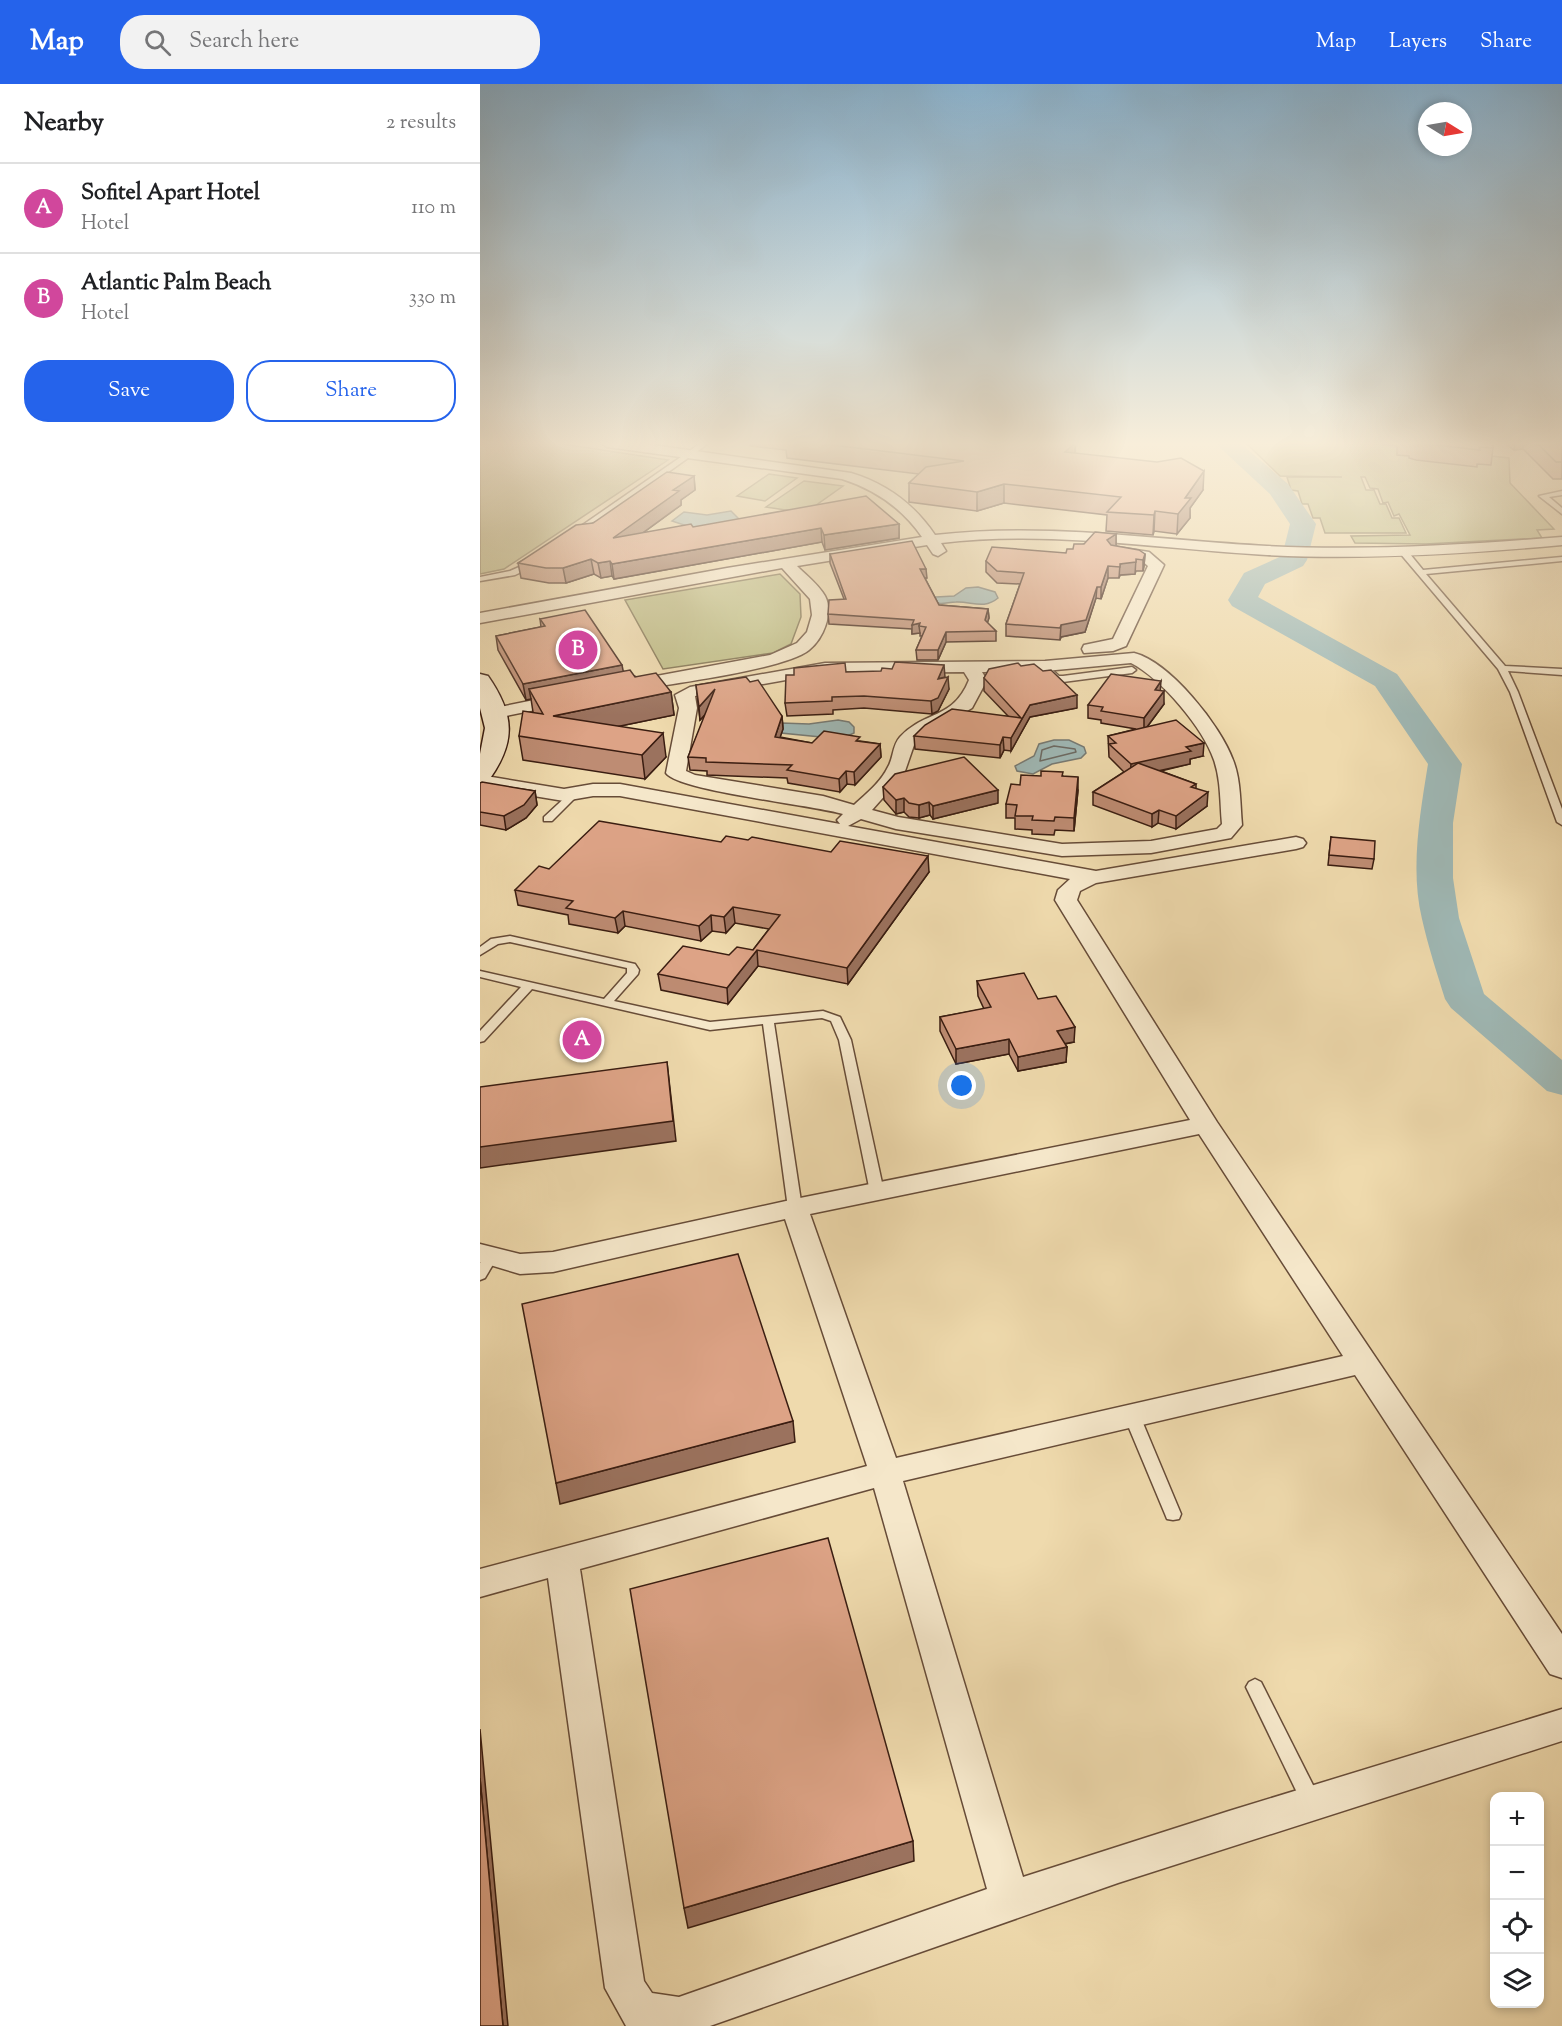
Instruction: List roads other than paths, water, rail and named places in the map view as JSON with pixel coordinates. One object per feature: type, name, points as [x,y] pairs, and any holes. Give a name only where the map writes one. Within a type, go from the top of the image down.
[{"type":"street","points":[[928,534],[935,546]]},
{"type":"street","points":[[899,556],[996,534],[1060,534],[1266,550],[1402,550],[1562,541]]},
{"type":"street","points":[[480,618],[786,563],[935,546],[1052,547],[1138,554],[1149,557],[1156,565],[1122,640],[1113,646],[1022,655],[897,653]]},
{"type":"street","points":[[610,690],[774,659],[803,647],[815,633],[820,615],[818,598],[786,563]]},
{"type":"street","points":[[803,647],[823,661],[825,668]]},
{"type":"street","points":[[1134,658],[1175,690],[1208,731],[1223,758],[1232,825],[1219,837],[1151,847],[1072,850],[904,825],[823,802],[684,778],[676,773],[688,708],[684,696],[687,693],[825,668],[970,667],[1045,666],[1134,658]]},
{"type":"street","points":[[838,832],[897,769],[906,741],[924,727],[962,710],[968,703],[978,680],[970,667]]},
{"type":"street","points":[[480,681],[496,712],[499,732],[493,759],[480,774]]},
{"type":"street","points":[[496,712],[576,697]]},
{"type":"street","points":[[480,781],[574,794],[592,790],[620,790],[838,832],[1096,877]]},
{"type":"street","points":[[1296,843],[1096,877],[1075,884],[1069,889],[1066,900],[1206,1125],[1562,1663]]},
{"type":"street","points":[[484,1261],[536,1265],[795,1208],[1206,1125]]},
{"type":"street","points":[[795,1208],[885,1473],[1010,1900]]},
{"type":"street","points":[[480,1583],[885,1473],[1363,1362]]},
{"type":"street","points":[[562,1561],[625,1988],[641,2012],[679,2017],[1010,1900],[1311,1801],[1562,1725]]},
{"type":"lane","points":[[1402,550],[1503,668],[1562,822]]},
{"type":"lane","points":[[480,579],[512,573],[540,558]]},
{"type":"lane","points":[[1421,572],[1562,559]]},
{"type":"lane","points":[[1045,666],[1060,678],[1132,670]]},
{"type":"lane","points":[[1503,668],[1562,672]]},
{"type":"lane","points":[[548,819],[574,794]]},
{"type":"lane","points":[[480,952],[495,941],[510,939],[631,966],[632,974],[607,1002]]},
{"type":"lane","points":[[480,974],[711,1026],[822,1014],[836,1019],[845,1040],[877,1192]]},
{"type":"lane","points":[[480,1038],[529,985]]},
{"type":"lane","points":[[768,1021],[795,1208]]},
{"type":"lane","points":[[1132,1416],[1173,1514]]},
{"type":"lane","points":[[1255,1687],[1311,1801]]},
{"type":"water","points":[[978,587],[995,592],[998,598],[988,604],[953,602],[941,604],[932,601],[936,597],[954,596],[966,588]]},
{"type":"water","points":[[838,720],[849,722],[854,727],[854,733],[841,739],[781,733],[782,723],[809,724]]},
{"type":"water","points":[[1054,740],[1069,740],[1084,747],[1086,753],[1081,758],[1052,764],[1033,774],[1017,771],[1015,766],[1034,756],[1039,744]]},
{"type":"waterway","points":[[1301,534],[1294,560],[1254,579],[1242,600],[1386,680],[1445,764],[1436,823],[1435,878],[1440,918],[1465,999],[1562,1082]]},
{"type":"place","name":"Atlantic Palm Beach","points":[[578,650]]},
{"type":"place","name":"Sofitel Apart Hotel","points":[[582,1040]]}]
